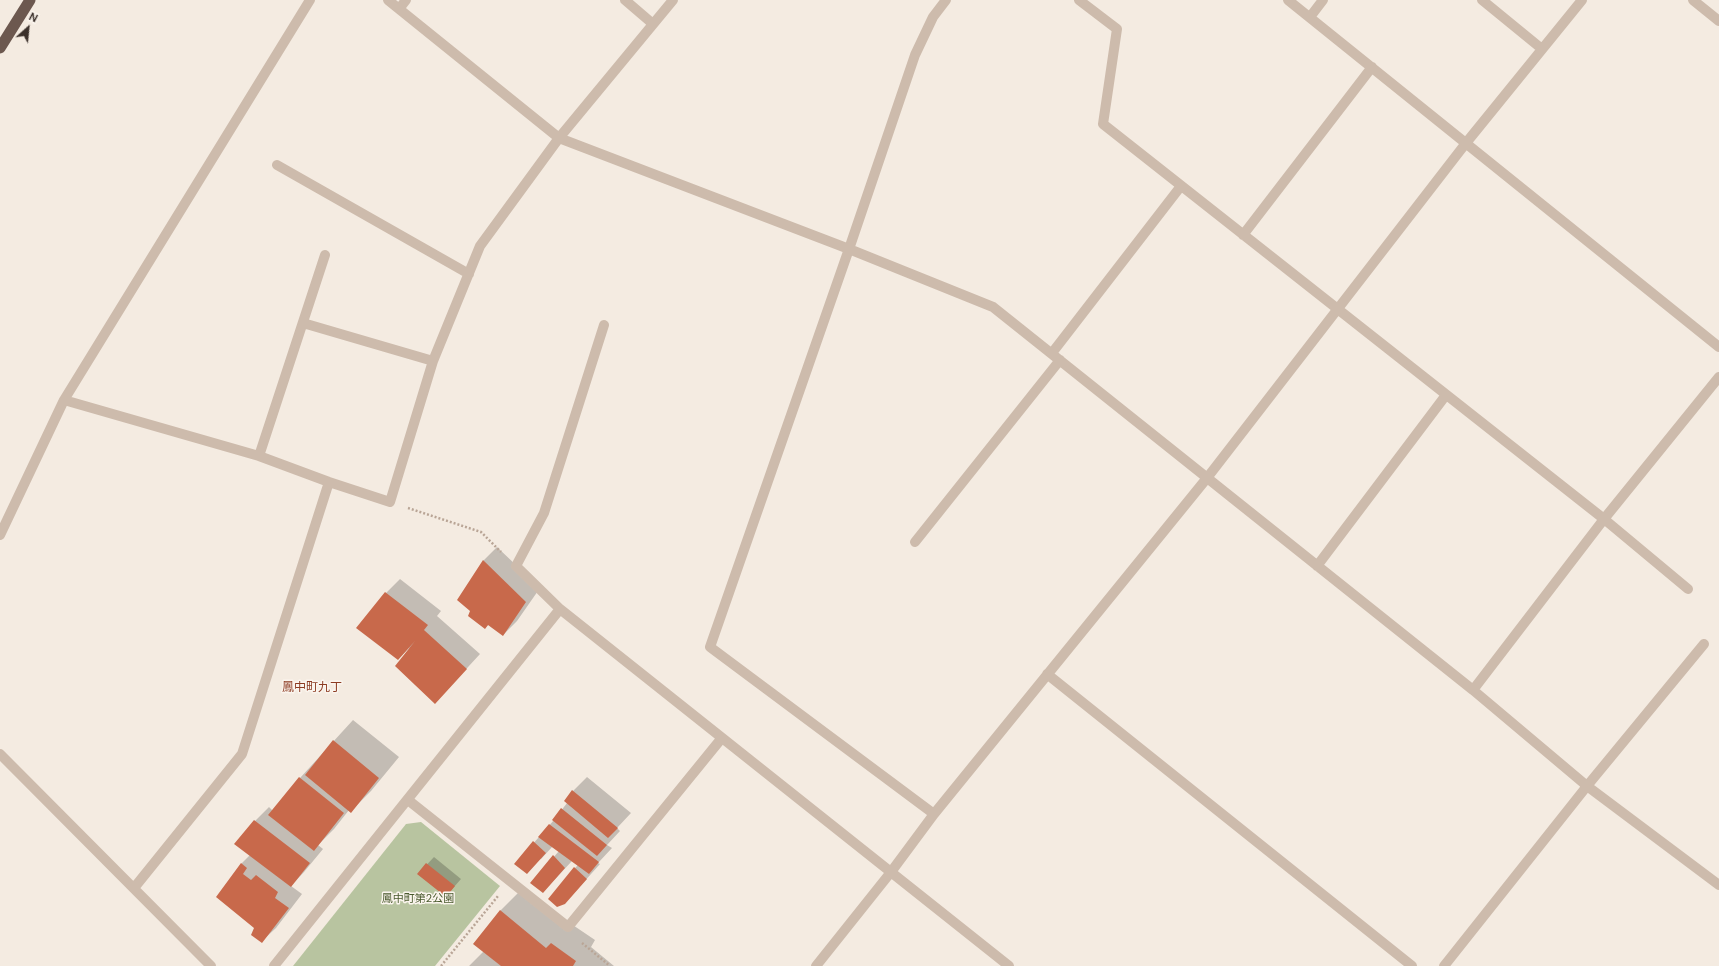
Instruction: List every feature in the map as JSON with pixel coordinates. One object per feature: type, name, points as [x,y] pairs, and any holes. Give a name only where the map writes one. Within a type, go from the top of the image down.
[{"type":"highway","points":[[0,48],[30,0]]},
{"type":"street","points":[[0,535],[64,400],[310,0]]},
{"type":"street","points":[[388,0],[558,138],[849,249],[994,307],[1473,690],[1588,786],[1719,885]]},
{"type":"street","points":[[399,9],[406,0]]},
{"type":"street","points":[[625,0],[653,24]]},
{"type":"street","points":[[64,400],[259,456],[329,482],[390,502],[433,361],[480,246],[558,138],[673,0]]},
{"type":"street","points":[[934,814],[710,647],[915,55],[933,17],[946,0]]},
{"type":"street","points":[[1078,0],[1117,29],[1103,124],[1604,519],[1688,589]]},
{"type":"street","points":[[1288,0],[1719,346]]},
{"type":"street","points":[[1310,17],[1323,0]]},
{"type":"street","points":[[1482,0],[1542,49]]},
{"type":"street","points":[[816,966],[934,814],[1207,478],[1466,142],[1582,0]]},
{"type":"street","points":[[1693,0],[1719,20]]},
{"type":"street","points":[[1243,235],[1372,67]]},
{"type":"street","points":[[277,165],[468,274]]},
{"type":"street","points":[[1052,353],[1181,186]]},
{"type":"street","points":[[259,456],[324,255]]},
{"type":"street","points":[[303,323],[433,361]]},
{"type":"street","points":[[604,325],[544,513],[516,566],[560,609],[1009,966]]},
{"type":"street","points":[[915,542],[1060,360]]},
{"type":"street","points":[[1473,690],[1604,519],[1719,377]]},
{"type":"street","points":[[1317,566],[1446,395]]},
{"type":"street","points":[[134,888],[242,754],[329,482]]},
{"type":"street","points":[[274,966],[560,609]]},
{"type":"street","points":[[1444,966],[1704,644]]},
{"type":"street","points":[[1047,674],[1412,966]]},
{"type":"street","points":[[408,800],[568,927],[721,738]]},
{"type":"street","points":[[0,754],[211,966]]},
{"type":"path","points":[[390,502],[481,532],[516,566]]},
{"type":"path","points":[[441,966],[510,881]]},
{"type":"path","points":[[568,927],[577,939],[610,966]]},
{"type":"green space","name":"鳳中町第2公園","points":[[421,822],[500,886],[435,966],[293,966],[406,824]]},
{"type":"building","points":[[483,560],[526,602],[503,636],[488,625],[485,629],[468,616],[470,611],[457,600]]},
{"type":"building","points":[[385,592],[428,625],[424,630],[467,669],[435,704],[395,666],[415,641],[398,660],[356,628]]},
{"type":"building","points":[[333,740],[379,778],[351,813],[305,775]]},
{"type":"building","points":[[299,777],[344,813],[314,851],[268,815]]},
{"type":"building","points":[[572,790],[618,828],[608,838],[564,801]]},
{"type":"building","points":[[561,808],[607,845],[597,856],[552,820]]},
{"type":"building","points":[[254,820],[310,863],[291,887],[234,844]]},
{"type":"building","points":[[549,824],[599,862],[589,874],[538,837]]},
{"type":"building","points":[[533,841],[546,853],[527,874],[514,864]]},
{"type":"building","points":[[553,855],[565,868],[543,893],[530,883]]},
{"type":"building","points":[[241,863],[247,868],[243,874],[251,880],[256,875],[278,892],[275,898],[289,908],[262,943],[251,935],[254,928],[216,897]]},
{"type":"building","points":[[426,863],[455,886],[446,897],[417,874]]},
{"type":"building","points":[[574,867],[587,879],[565,904],[557,907],[548,899]]},
{"type":"building","points":[[500,910],[546,948],[551,943],[576,961],[573,966],[501,966],[473,944]]},
{"type":"district","name":"鳳中町九丁","points":[[312,688]]}]
